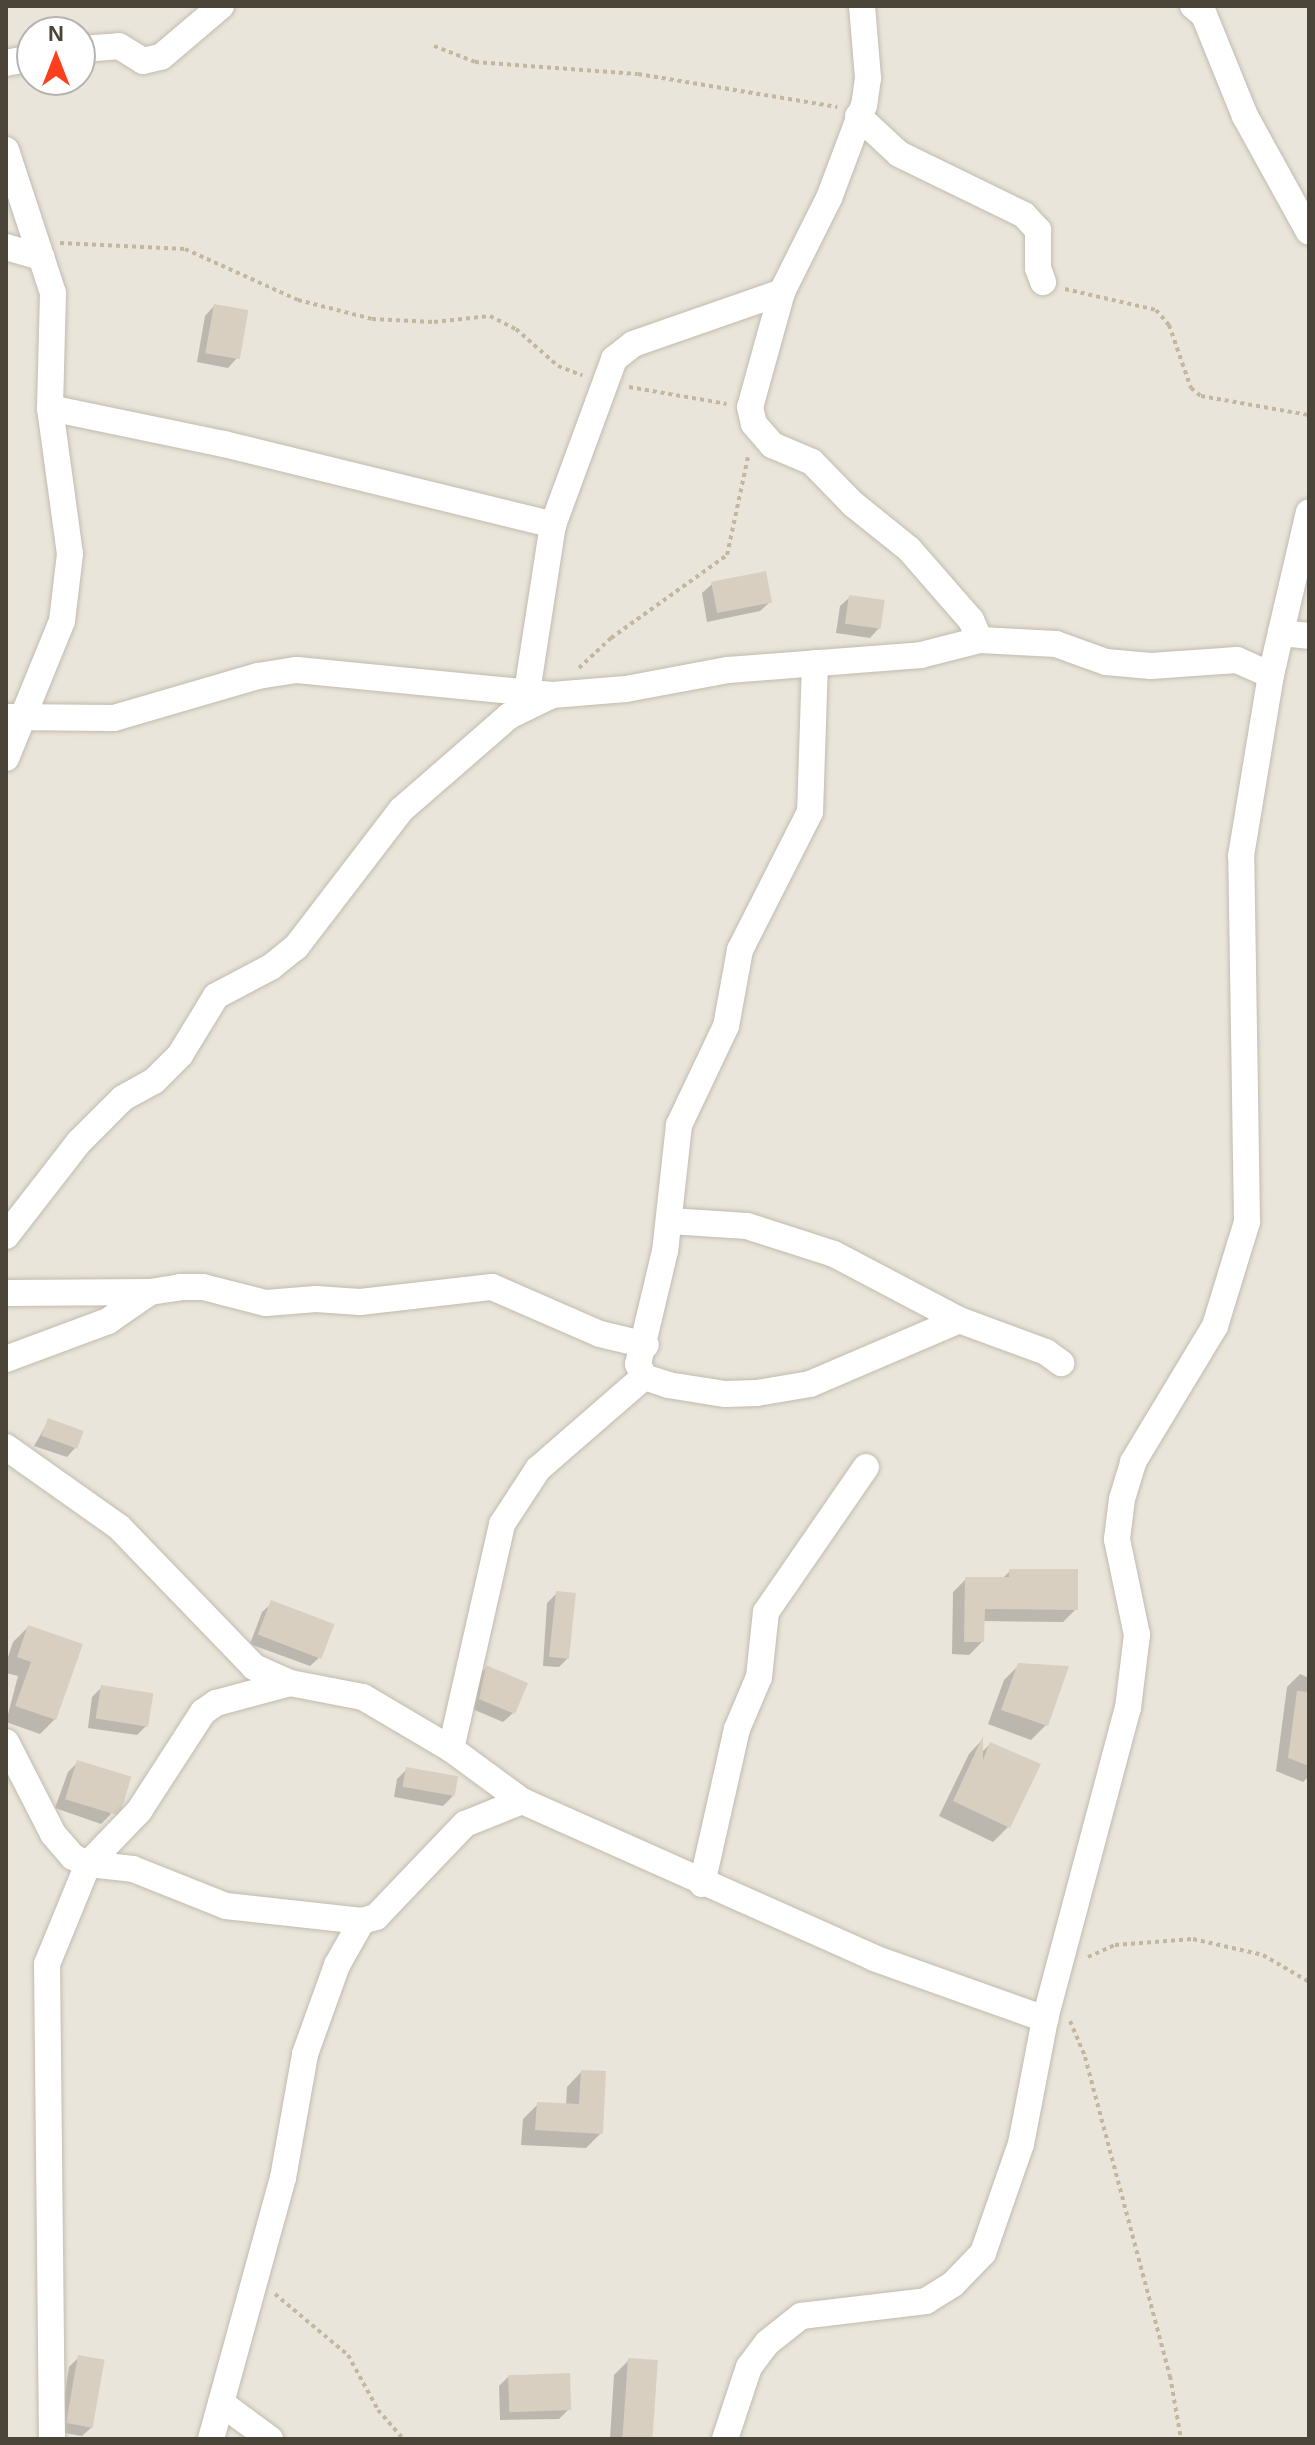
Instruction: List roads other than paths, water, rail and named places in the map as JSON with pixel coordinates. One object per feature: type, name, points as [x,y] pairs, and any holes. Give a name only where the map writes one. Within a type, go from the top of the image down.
[{"type":"street","points":[[96,48],[119,46],[143,61],[161,57],[221,6]]},
{"type":"street","points":[[862,6],[868,78],[858,116],[829,198],[782,292],[752,415],[772,445],[812,462],[853,504],[909,549],[971,620],[980,640]]},
{"type":"street","points":[[1201,9],[1245,116],[1309,232]]},
{"type":"street","points":[[858,116],[899,154],[1024,215],[1038,230],[1038,268],[1043,282]]},
{"type":"street","points":[[6,150],[53,293],[50,408],[70,554],[62,621],[14,718],[6,758]]},
{"type":"street","points":[[6,247],[40,250]]},
{"type":"street","points":[[540,694],[553,525],[614,359],[633,344],[782,292]]},
{"type":"street","points":[[50,408],[224,444],[553,525]]},
{"type":"street","points":[[725,2439],[749,2367],[790,2324],[820,2311],[926,2301],[953,2284],[983,2253],[1021,2144],[1045,2019],[1128,1708],[1137,1635],[1117,1539],[1122,1499],[1133,1462],[1215,1326],[1247,1222],[1241,856],[1271,675],[1309,512]]},
{"type":"street","points":[[1281,633],[1309,636]]},
{"type":"street","points":[[14,718],[114,718],[258,676],[297,670],[540,694],[626,689],[691,674],[921,655],[980,640],[1056,644],[1106,662],[1151,666],[1237,660],[1271,675]]},
{"type":"street","points":[[644,1377],[638,1364],[646,1345],[670,1221],[679,1125],[726,1026],[740,950],[810,812],[815,663]]},
{"type":"street","points":[[6,1236],[79,1142],[123,1098],[154,1081],[180,1055],[216,996],[271,967],[296,947],[411,800],[509,716],[540,694]]},
{"type":"street","points":[[670,1221],[747,1226],[834,1254],[959,1320],[1046,1352],[1061,1363]]},
{"type":"street","points":[[6,1293],[150,1292],[203,1287],[266,1303],[316,1299],[360,1302],[492,1287],[600,1334],[646,1345]]},
{"type":"street","points":[[6,1359],[108,1321],[150,1292]]},
{"type":"street","points":[[644,1377],[725,1394],[810,1384],[959,1320]]},
{"type":"street","points":[[451,1749],[502,1524],[538,1469],[644,1377]]},
{"type":"street","points":[[6,1447],[119,1527],[242,1658],[290,1683],[363,1697],[451,1749],[522,1801],[702,1884],[874,1958],[1045,2019]]},
{"type":"street","points":[[702,1884],[737,1729],[759,1677],[766,1612],[866,1467]]},
{"type":"street","points":[[52,2439],[44,1986],[47,1964],[88,1864],[139,1811],[203,1712],[216,1703],[290,1683]]},
{"type":"street","points":[[6,1742],[53,1834],[73,1857],[88,1864],[133,1869],[226,1906],[362,1921],[387,1911],[465,1824],[522,1801]]},
{"type":"street","points":[[211,2439],[283,2178],[305,2054],[337,1965],[362,1921]]},
{"type":"street","points":[[221,2403],[270,2439]]}]
